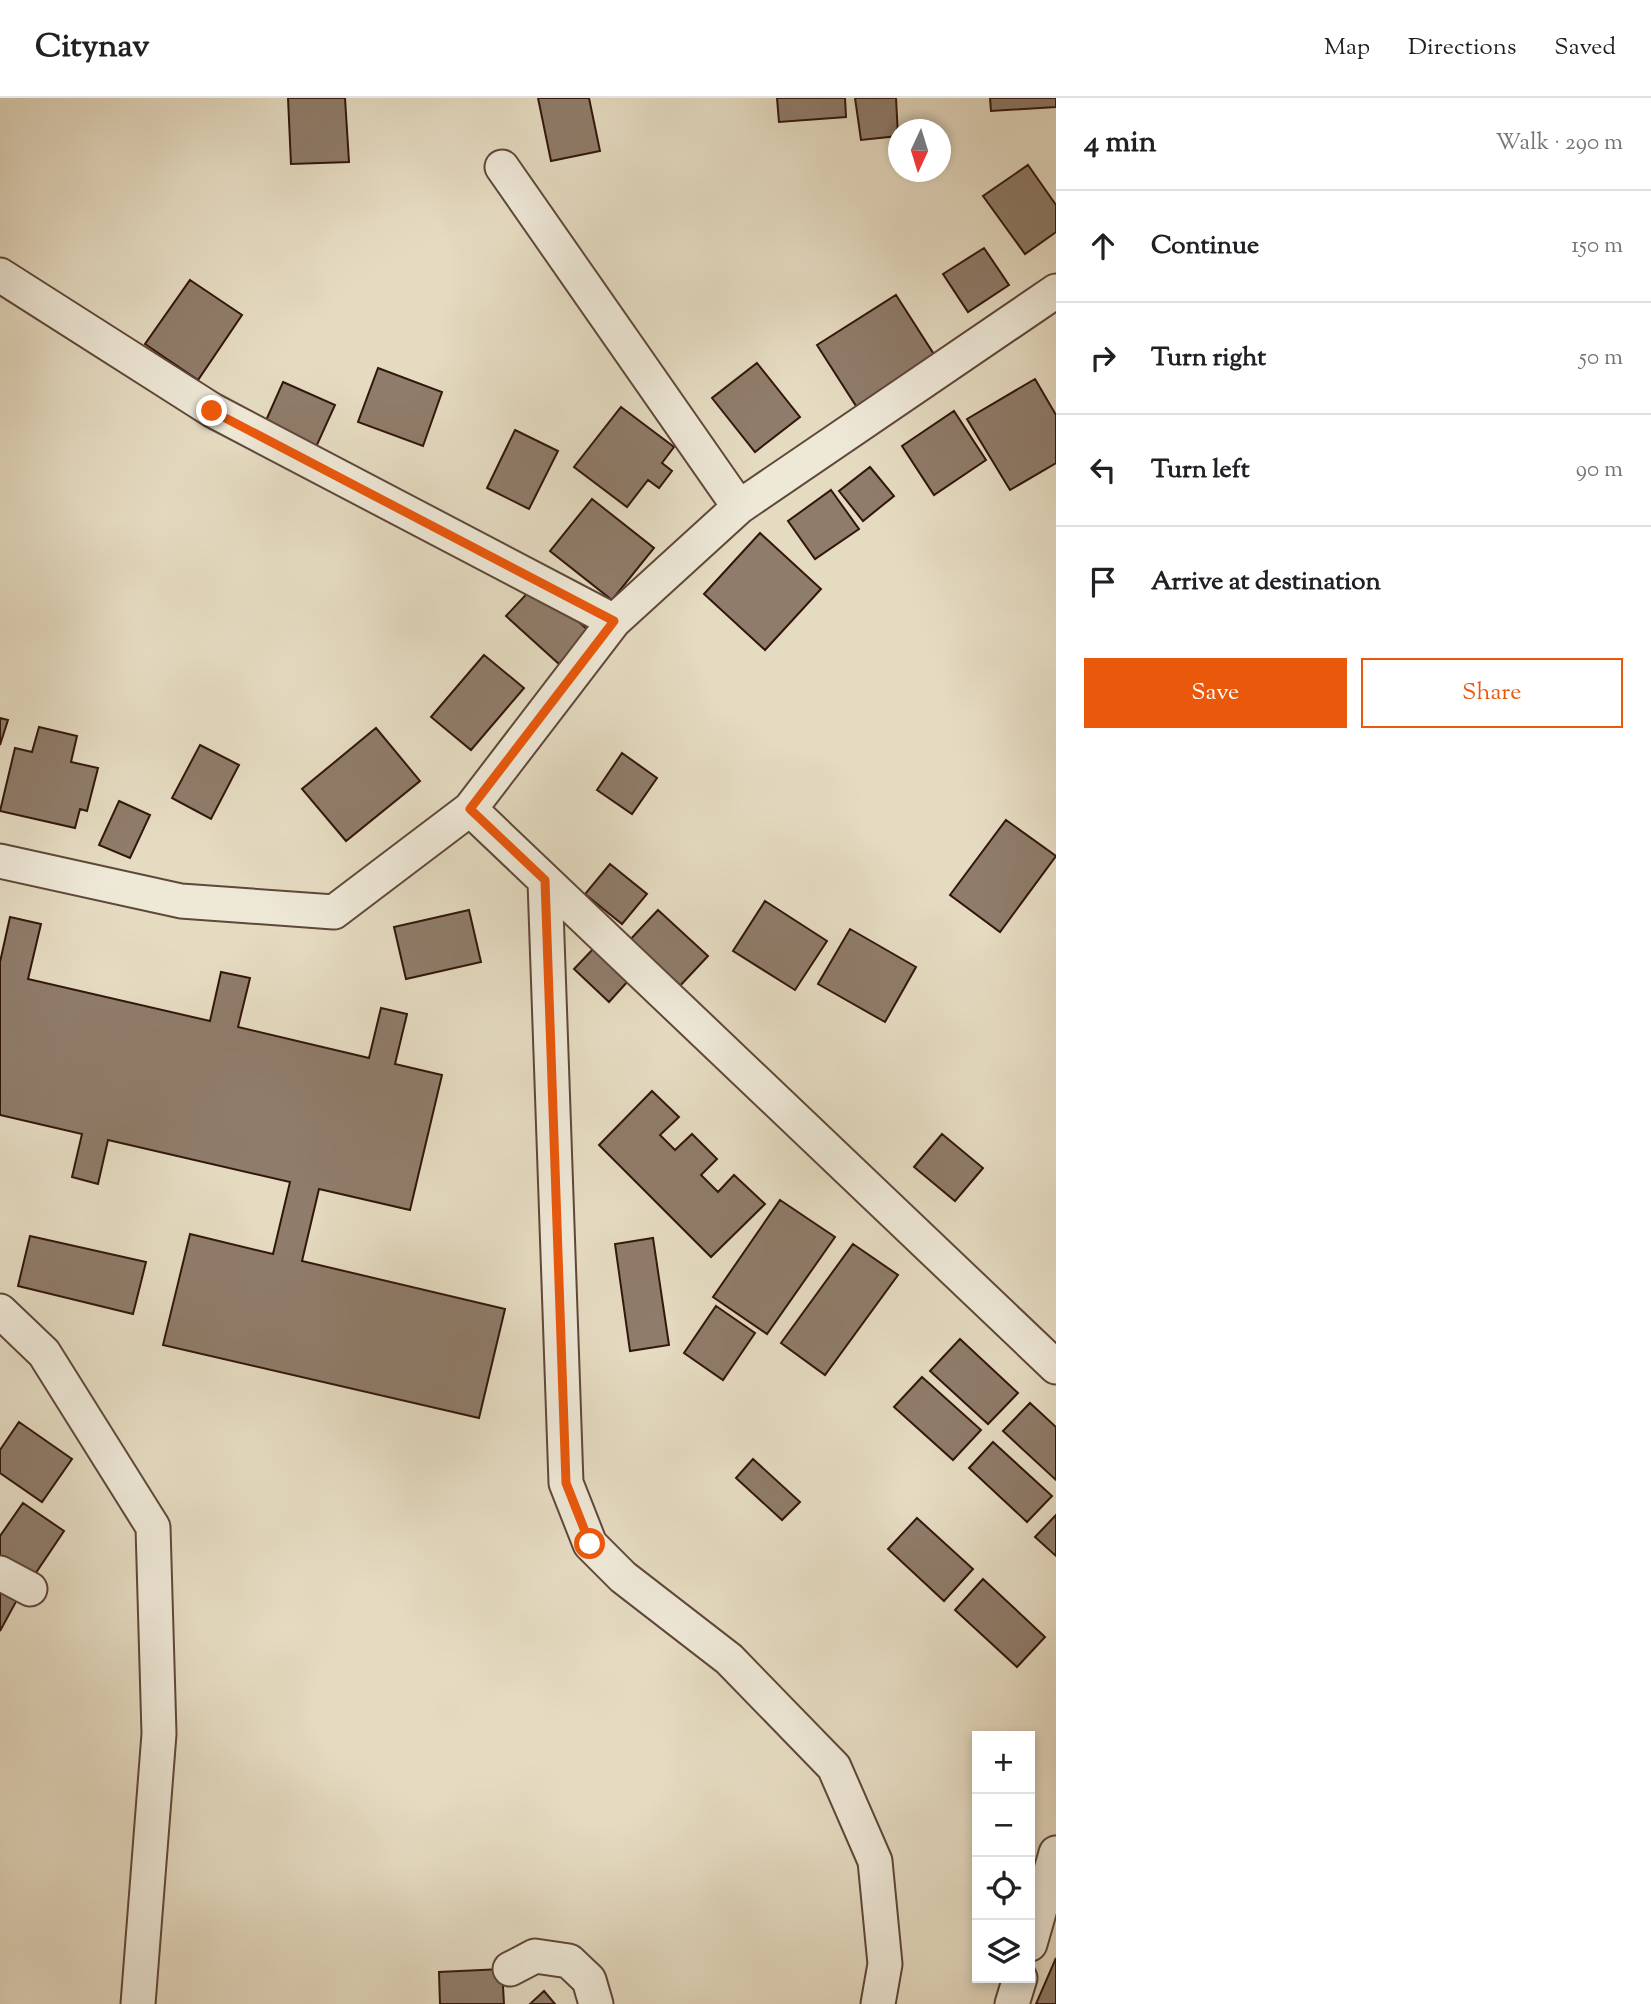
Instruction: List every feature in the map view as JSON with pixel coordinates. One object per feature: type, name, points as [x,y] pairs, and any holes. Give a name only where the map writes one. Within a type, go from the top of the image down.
[{"type":"street","points":[[502,167],[738,507]]},
{"type":"street","points":[[0,275],[212,411],[614,621]]},
{"type":"street","points":[[0,862],[181,901],[334,912],[470,809],[614,621],[738,507],[1056,291]]},
{"type":"street","points":[[470,809],[1056,1367]]},
{"type":"street","points":[[545,880],[566,1483],[590,1544],[623,1577],[729,1659],[834,1767],[875,1861],[885,1964],[878,2004]]},
{"type":"street","points":[[0,1311],[44,1353],[153,1527],[159,1734],[138,2004]]},
{"type":"street","points":[[0,1573],[30,1589]]},
{"type":"street","points":[[1035,1926],[1056,1853]]},
{"type":"street","points":[[510,1969],[535,1956],[569,1961],[589,1980],[596,2004]]},
{"type":"street","points":[[1012,2004],[1018,1983]]},
{"type":"building","points":[[288,98],[345,98],[349,162],[291,164]]},
{"type":"building","points":[[538,98],[589,98],[600,151],[551,161]]},
{"type":"building","points":[[777,98],[845,98],[846,117],[779,122]]},
{"type":"building","points":[[855,98],[896,98],[897,119],[888,119],[888,137],[861,140]]},
{"type":"building","points":[[990,98],[1056,98],[1056,107],[991,111]]},
{"type":"building","points":[[1028,165],[1056,205],[1056,232],[1025,254],[983,196]]},
{"type":"building","points":[[984,248],[1009,285],[968,312],[943,274]]},
{"type":"building","points":[[190,280],[242,315],[198,380],[145,344]]},
{"type":"building","points":[[896,295],[937,359],[858,409],[817,345]]},
{"type":"building","points":[[757,363],[800,417],[755,452],[712,398]]},
{"type":"building","points":[[378,368],[442,392],[423,446],[358,422]]},
{"type":"building","points":[[1035,379],[1056,415],[1056,463],[1010,490],[967,419]]},
{"type":"building","points":[[283,382],[335,405],[316,447],[264,425]]},
{"type":"building","points":[[621,407],[674,447],[662,463],[672,471],[659,488],[648,480],[627,507],[574,467]]},
{"type":"building","points":[[954,411],[986,460],[934,495],[902,446]]},
{"type":"building","points":[[515,430],[558,451],[529,509],[487,488]]},
{"type":"building","points":[[870,467],[894,496],[863,521],[839,491]]},
{"type":"building","points":[[831,490],[859,529],[815,559],[788,521]]},
{"type":"building","points":[[592,499],[654,548],[612,600],[550,551]]},
{"type":"building","points":[[760,533],[821,589],[765,650],[704,594]]},
{"type":"building","points":[[536,584],[589,631],[559,664],[506,616]]},
{"type":"building","points":[[484,655],[524,688],[471,750],[431,717]]},
{"type":"building","points":[[0,718],[8,720],[0,745]]},
{"type":"building","points":[[39,727],[77,736],[71,762],[98,768],[87,811],[80,809],[75,828],[0,811],[15,748],[32,752]]},
{"type":"building","points":[[376,728],[420,781],[346,841],[302,789]]},
{"type":"building","points":[[200,745],[239,765],[211,819],[172,798]]},
{"type":"building","points":[[622,753],[657,778],[632,814],[597,790]]},
{"type":"building","points":[[119,801],[150,815],[130,858],[99,845]]},
{"type":"building","points":[[1006,820],[1056,856],[1000,932],[950,895]]},
{"type":"building","points":[[610,864],[647,894],[622,924],[585,894]]},
{"type":"building","points":[[765,901],[827,941],[795,990],[733,951]]},
{"type":"building","points":[[469,910],[481,962],[406,979],[394,927]]},
{"type":"building","points":[[658,910],[708,956],[677,989],[627,943]]},
{"type":"building","points":[[10,917],[41,924],[28,979],[210,1021],[221,972],[250,978],[238,1027],[369,1058],[381,1008],[407,1014],[395,1064],[442,1075],[410,1210],[319,1189],[302,1261],[505,1309],[479,1418],[163,1345],[190,1234],[273,1254],[290,1182],[108,1140],[98,1184],[72,1177],[82,1134],[0,1115],[0,962]]},
{"type":"building","points":[[850,929],[916,967],[885,1022],[818,984]]},
{"type":"building","points":[[595,947],[629,980],[609,1002],[574,969]]},
{"type":"building","points":[[652,1091],[679,1117],[660,1135],[675,1150],[692,1134],[717,1159],[701,1175],[718,1192],[734,1175],[765,1204],[711,1257],[599,1145]]},
{"type":"building","points":[[942,1134],[983,1168],[955,1201],[914,1167]]},
{"type":"building","points":[[780,1200],[835,1237],[767,1334],[713,1297]]},
{"type":"building","points":[[30,1236],[146,1262],[133,1314],[18,1286]]},
{"type":"building","points":[[653,1238],[669,1345],[630,1351],[615,1244]]},
{"type":"building","points":[[853,1244],[898,1275],[825,1375],[781,1343]]},
{"type":"building","points":[[716,1306],[755,1333],[723,1380],[684,1353]]},
{"type":"building","points":[[960,1339],[1018,1393],[988,1424],[930,1371]]},
{"type":"building","points":[[922,1377],[981,1430],[953,1460],[894,1407]]},
{"type":"building","points":[[1030,1403],[1056,1427],[1056,1480],[1003,1431]]},
{"type":"building","points":[[19,1422],[72,1459],[42,1502],[0,1473],[0,1450]]},
{"type":"building","points":[[993,1442],[1052,1496],[1027,1522],[969,1468]]},
{"type":"building","points":[[753,1459],[800,1502],[782,1520],[736,1478]]},
{"type":"building","points":[[23,1503],[64,1531],[29,1583],[0,1563],[0,1536]]},
{"type":"building","points":[[1056,1515],[1056,1556],[1035,1537]]},
{"type":"building","points":[[917,1518],[973,1569],[944,1601],[888,1549]]},
{"type":"building","points":[[983,1579],[1045,1637],[1017,1667],[955,1610]]},
{"type":"building","points":[[0,1588],[18,1598],[0,1631]]},
{"type":"building","points":[[1056,1958],[1056,2004],[1036,2004]]},
{"type":"building","points":[[502,1969],[504,2004],[440,2004],[439,1972]]},
{"type":"building","points":[[544,1991],[555,2004],[530,2004]]},
{"type":"route","points":[[212,411],[614,621],[470,809],[545,880],[566,1483],[590,1544]]}]
